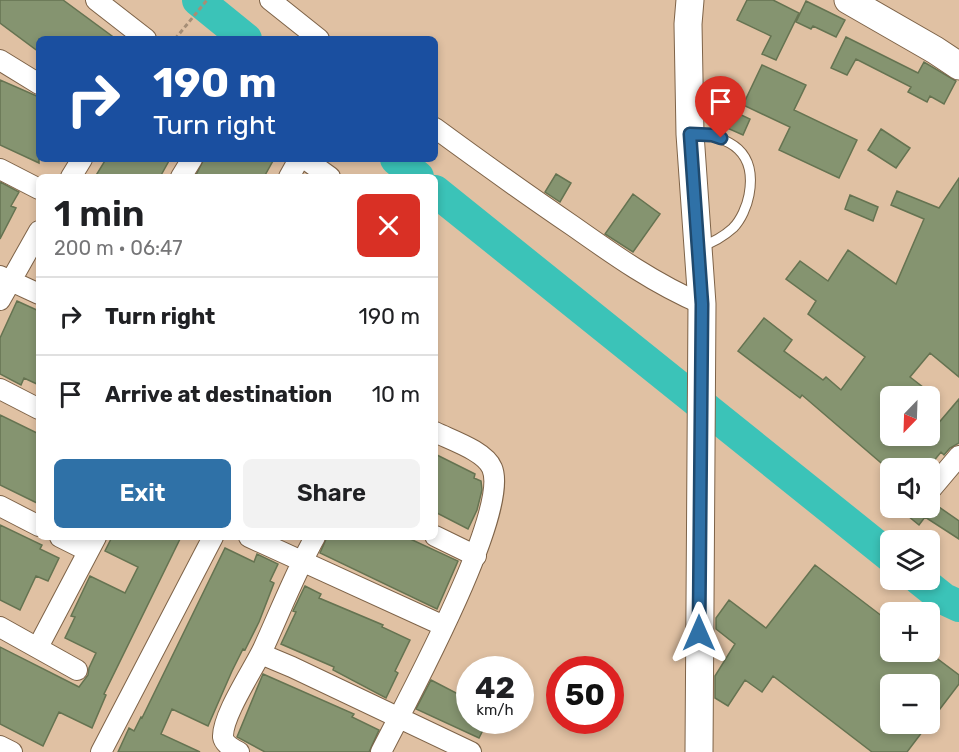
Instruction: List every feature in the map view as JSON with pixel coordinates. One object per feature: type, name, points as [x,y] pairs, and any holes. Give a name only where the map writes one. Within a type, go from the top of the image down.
[{"type":"main road","points":[[690,0],[688,35],[690,134],[701,314],[699,752]]},
{"type":"main road","points":[[848,0],[959,66]]},
{"type":"street","points":[[96,0],[142,36]]},
{"type":"street","points":[[270,0],[315,36]]},
{"type":"street","points":[[0,60],[36,82]]},
{"type":"street","points":[[438,130],[701,314]]},
{"type":"street","points":[[309,162],[326,174]]},
{"type":"street","points":[[0,170],[36,188]]},
{"type":"street","points":[[0,300],[5,278],[36,235]]},
{"type":"street","points":[[5,278],[36,293]]},
{"type":"street","points":[[0,389],[36,407]]},
{"type":"street","points":[[381,752],[476,556],[492,503],[494,484],[492,467],[487,458],[438,433]]},
{"type":"street","points":[[940,479],[959,456]]},
{"type":"street","points":[[0,506],[36,524]]},
{"type":"street","points":[[438,537],[476,556]]},
{"type":"street","points":[[38,647],[92,544],[74,540]]},
{"type":"street","points":[[101,752],[211,540]]},
{"type":"street","points":[[255,540],[444,626]]},
{"type":"street","points":[[239,752],[225,742],[223,737],[226,721],[261,654],[301,562],[313,540]]},
{"type":"street","points":[[0,627],[77,670]]},
{"type":"street","points":[[261,654],[471,752]]},
{"type":"street","points":[[0,746],[12,752]]},
{"type":"lane","points":[[690,134],[712,135],[732,144],[747,160],[751,175],[747,202],[735,226],[723,237],[698,248]]},
{"type":"path","points":[[178,36],[207,0]]},
{"type":"building","points":[[0,0],[63,0],[112,36],[36,36],[36,50],[0,23]]},
{"type":"building","points":[[747,0],[773,0],[799,13],[776,60],[762,54],[771,36],[737,20]]},
{"type":"building","points":[[806,1],[845,20],[836,37],[813,26],[811,29],[796,22]]},
{"type":"building","points":[[846,37],[918,73],[924,62],[956,81],[944,104],[930,96],[927,102],[908,92],[911,87],[856,59],[847,75],[831,68]]},
{"type":"building","points":[[762,65],[806,85],[794,110],[857,140],[839,178],[779,150],[790,127],[743,105]]},
{"type":"building","points":[[0,80],[36,96],[36,162],[0,145]]},
{"type":"building","points":[[735,112],[750,119],[743,135],[727,128]]},
{"type":"building","points":[[881,129],[910,148],[896,168],[868,150]]},
{"type":"building","points":[[104,162],[168,162],[162,174],[97,174]]},
{"type":"building","points":[[202,162],[272,162],[266,174],[196,174]]},
{"type":"building","points":[[556,174],[571,183],[560,202],[545,192]]},
{"type":"building","points":[[959,178],[959,377],[930,353],[910,377],[921,386],[880,386],[880,446],[940,446],[940,421],[959,399],[959,443],[944,455],[941,452],[936,458],[880,458],[880,462],[802,395],[800,398],[738,351],[764,318],[792,340],[784,351],[823,380],[826,377],[841,390],[865,357],[808,314],[816,301],[786,279],[800,261],[828,281],[848,250],[896,284],[924,219],[891,205],[897,191],[939,208]]},
{"type":"building","points":[[0,182],[19,192],[11,206],[16,208],[0,239]]},
{"type":"building","points":[[633,194],[660,214],[633,252],[605,234]]},
{"type":"building","points":[[850,195],[878,207],[873,221],[845,209]]},
{"type":"building","points":[[17,301],[36,310],[36,384],[24,378],[21,385],[0,374],[0,338]]},
{"type":"building","points":[[0,415],[36,433],[36,503],[0,485]]},
{"type":"building","points":[[438,456],[475,474],[474,478],[481,481],[482,490],[477,510],[468,529],[438,514]]},
{"type":"building","points":[[940,508],[959,521],[959,539],[927,518],[940,518]]},
{"type":"building","points":[[910,518],[924,518],[919,525]]},
{"type":"building","points":[[0,525],[42,545],[40,549],[59,558],[48,581],[36,576],[20,610],[0,600]]},
{"type":"building","points":[[110,540],[180,540],[104,694],[106,695],[92,728],[59,712],[43,746],[0,724],[0,647],[79,687],[88,675],[96,653],[65,638],[75,617],[71,616],[90,576],[125,593],[138,567],[105,551]]},
{"type":"building","points":[[326,540],[412,540],[458,561],[437,609],[320,553]]},
{"type":"building","points":[[225,548],[254,562],[257,554],[278,564],[270,581],[274,583],[259,622],[232,671],[208,726],[172,709],[161,734],[200,752],[118,752],[129,728],[134,731],[142,718]]},
{"type":"building","points":[[815,565],[880,615],[880,662],[940,661],[959,675],[959,684],[940,709],[940,674],[880,674],[880,734],[921,734],[907,752],[872,752],[773,676],[762,692],[745,680],[728,706],[715,698],[715,676],[735,644],[716,629],[716,618],[729,600],[766,628]]},
{"type":"building","points":[[305,586],[321,594],[319,598],[383,625],[382,627],[410,640],[395,671],[398,673],[386,698],[333,670],[334,667],[281,644]]},
{"type":"building","points":[[263,674],[354,714],[352,717],[379,730],[369,752],[265,752],[237,737]]},
{"type":"building","points":[[431,680],[456,693],[456,727],[416,709]]},
{"type":"waterway","points":[[198,0],[242,36]]},
{"type":"waterway","points":[[400,162],[414,174]]},
{"type":"waterway","points":[[438,193],[880,548]]},
{"type":"waterway","points":[[933,590],[944,599],[959,606]]},
{"type":"route","points":[[699,633],[702,304],[690,134],[712,135],[721,138]]}]
